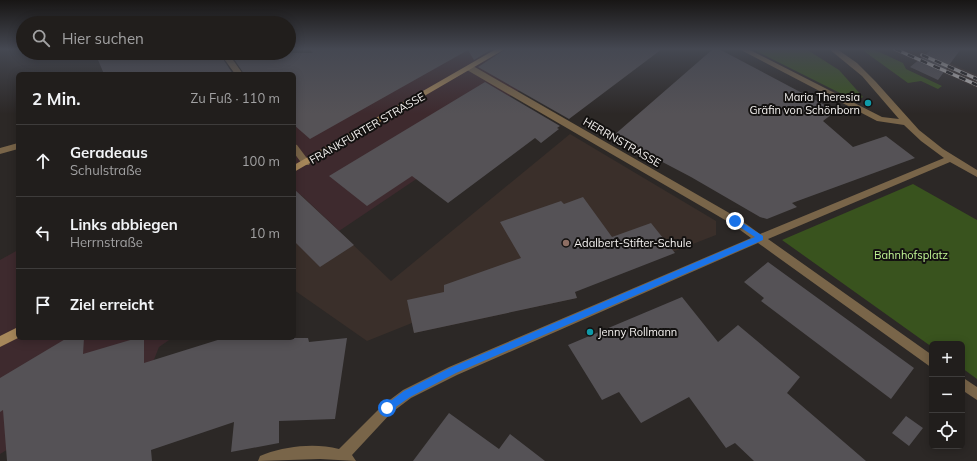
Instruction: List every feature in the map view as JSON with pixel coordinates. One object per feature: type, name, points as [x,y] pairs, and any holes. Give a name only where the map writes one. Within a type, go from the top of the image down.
[{"type":"street","name":"FRANKFURTER STRASSE","points":[[296,168],[466,71]]},
{"type":"street","name":"HERRNSTRASSE","points":[[474,71],[728,217],[760,238]]},
{"type":"street","points":[[784,71],[880,119],[908,123]]},
{"type":"street","points":[[862,71],[908,123],[932,146],[950,159],[977,174]]},
{"type":"street","points":[[0,152],[16,147]]},
{"type":"street","points":[[296,150],[306,163]]},
{"type":"street","points":[[265,461],[274,458],[315,453],[346,458],[387,408],[407,394],[423,386],[526,338],[950,159]]},
{"type":"street","points":[[760,238],[929,360]]},
{"type":"street","points":[[0,342],[16,333]]},
{"type":"street","points":[[965,385],[977,394]]},
{"type":"shaded area","points":[[320,71],[519,71],[523,88],[449,136],[464,147],[339,231],[301,195],[296,198],[296,96]]},
{"type":"shaded area","points":[[938,71],[967,71],[977,75],[977,88]]},
{"type":"shaded area","name":"Adalbert-Stifter-Schule","points":[[570,134],[716,221],[716,235],[574,290],[577,298],[414,333],[412,323],[367,341],[296,291],[296,198],[301,195],[391,281]]},
{"type":"shaded area","points":[[16,251],[16,340],[169,340],[159,347],[153,362],[0,454],[0,260]]},
{"type":"green space","points":[[795,71],[839,71],[863,97],[856,101]]},
{"type":"green space","points":[[891,71],[909,71],[942,86],[938,89],[921,81],[908,83]]},
{"type":"green space","name":"Bahnhofsplatz","points":[[913,184],[977,220],[977,379],[965,370],[965,341],[929,341],[929,345],[782,240]]},
{"type":"building","points":[[103,71],[231,71],[232,72],[103,72]]},
{"type":"building","points":[[242,71],[432,71],[310,139],[296,127],[296,72],[243,72]]},
{"type":"building","points":[[484,71],[633,71],[569,119]]},
{"type":"building","points":[[688,71],[760,71],[836,111],[823,121],[853,147],[886,136],[915,158],[792,203],[797,207],[767,219],[760,217],[691,177],[613,136]]},
{"type":"building","points":[[918,71],[945,71],[938,80]]},
{"type":"building","points":[[485,82],[560,126],[557,128],[559,129],[541,143],[535,138],[448,203],[412,176],[367,206],[329,176]]},
{"type":"building","points":[[296,191],[354,245],[320,267],[296,243]]},
{"type":"building","points":[[583,197],[612,237],[651,223],[675,253],[575,292],[577,298],[414,333],[407,300],[444,292],[444,285],[521,258],[500,222],[561,201],[564,204]]},
{"type":"building","points":[[768,262],[914,368],[891,399],[761,301],[764,298],[744,282]]},
{"type":"building","points":[[682,297],[718,342],[738,325],[800,377],[787,393],[866,461],[754,461],[735,443],[726,448],[689,397],[641,423],[619,392],[602,400],[568,345]]},
{"type":"building","points":[[296,338],[308,338],[309,342],[347,338],[335,419],[279,421],[279,443],[231,452],[234,422],[151,450],[152,461],[7,461],[3,410],[0,412],[0,378],[64,340],[84,340],[83,354],[130,340],[144,340],[144,363],[218,340],[296,340]]},
{"type":"building","points":[[449,413],[499,449],[510,434],[545,461],[413,461]]},
{"type":"building","points":[[906,416],[923,428],[909,446],[892,433]]},
{"type":"railway","points":[[944,71],[977,85]]},
{"type":"railway","points":[[958,71],[977,79]]},
{"type":"place","name":"Maria Theresia Gräfin von Schönborn","points":[[868,103]]},
{"type":"place","name":"Adalbert-Stifter-Schule","points":[[566,243]]},
{"type":"place","name":"Jenny Rollmann","points":[[590,332]]},
{"type":"route","points":[[387,408],[407,394],[453,371],[526,338],[760,238],[735,221]]}]
